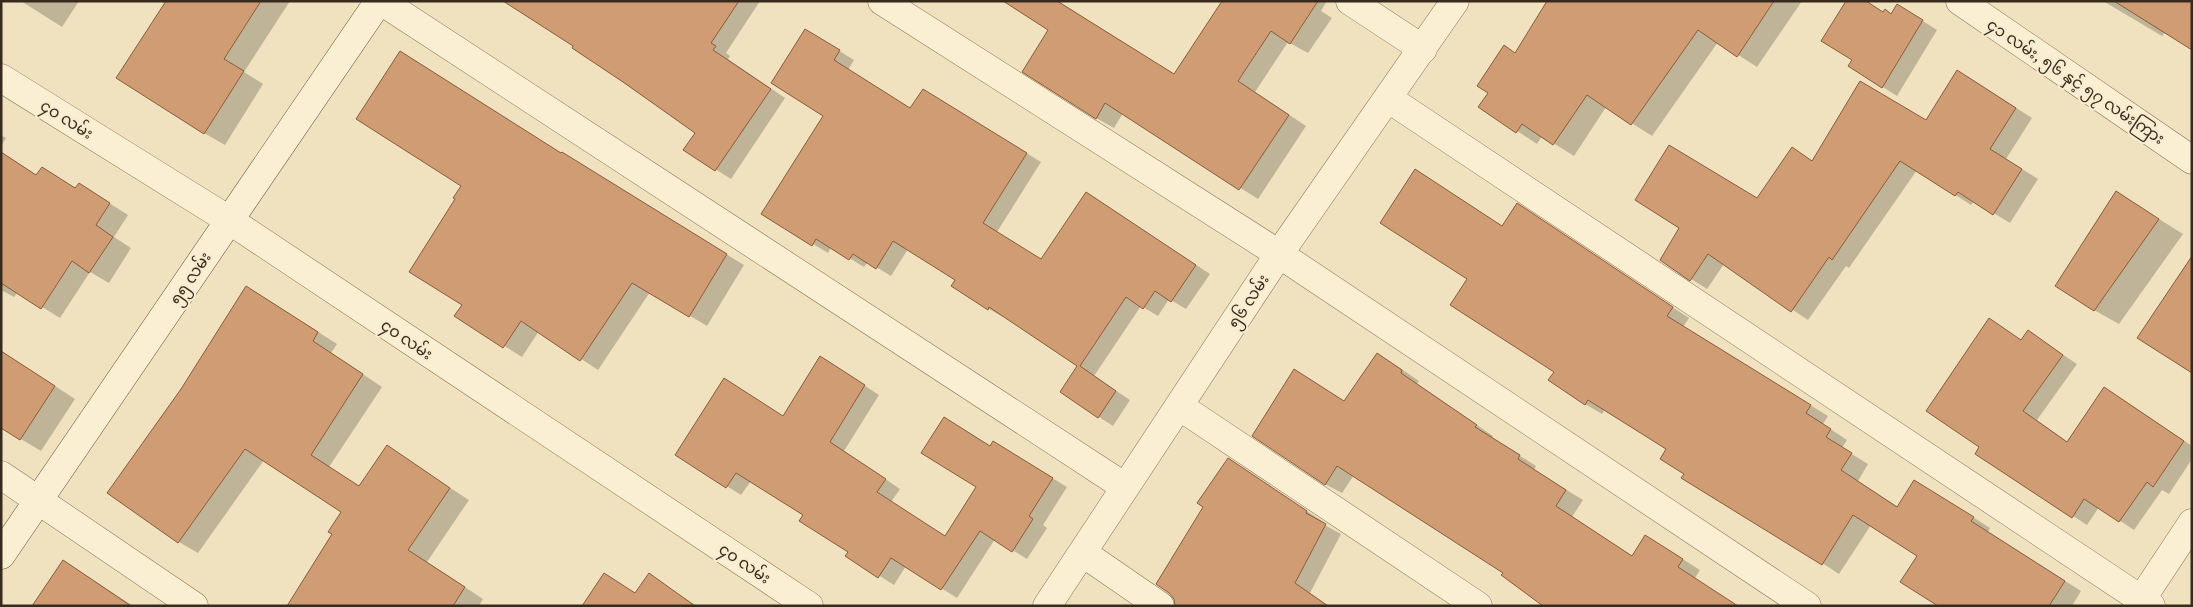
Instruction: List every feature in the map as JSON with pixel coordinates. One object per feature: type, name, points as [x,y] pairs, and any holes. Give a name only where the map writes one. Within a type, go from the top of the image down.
[{"type":"street","name":"၅၅ လမ်း","points":[[1,555],[228,220],[380,1]]},
{"type":"street","points":[[380,1],[1125,487]]},
{"type":"street","points":[[882,1],[1279,254],[1807,606]]},
{"type":"street","points":[[1350,1],[1423,50]]},
{"type":"street","name":"၅၆ လမ်း","points":[[1047,606],[1279,254],[1389,99],[1455,1]]},
{"type":"street","name":"၄၁ လမ်း, ၅၆ နှင့် ၅၇ လမ်းကြား","points":[[1960,1],[2192,160]]},
{"type":"street","name":"၄၀ လမ်း","points":[[1,78],[228,220],[810,606]]},
{"type":"street","points":[[1389,99],[2143,604],[2192,523]]},
{"type":"street","points":[[1179,406],[1478,606]]},
{"type":"street","points":[[1,474],[194,606]]},
{"type":"street","points":[[1082,553],[1160,606]]},
{"type":"building","points":[[166,1],[261,1],[224,59],[244,71],[204,134],[116,78]]},
{"type":"building","points":[[503,1],[739,1],[711,43],[716,46],[713,50],[771,89],[715,171],[683,150],[695,133],[572,48],[573,46]]},
{"type":"building","points":[[1003,1],[1057,1],[1174,74],[1222,1],[1318,1],[1290,44],[1271,31],[1238,81],[1289,115],[1239,190],[1105,103],[1096,119],[1022,72],[1048,30]]},
{"type":"building","points":[[1547,1],[1774,1],[1737,57],[1698,30],[1631,125],[1587,95],[1553,145],[1522,124],[1516,133],[1478,107],[1488,93],[1477,86],[1504,45],[1515,53]]},
{"type":"building","points":[[1846,1],[1866,1],[1883,12],[1885,9],[1891,14],[1897,4],[1923,20],[1882,88],[1848,66],[1852,60],[1821,41]]},
{"type":"building","points":[[2114,1],[2192,1],[2192,50]]},
{"type":"building","points":[[805,29],[840,50],[834,60],[910,108],[923,89],[1027,153],[983,223],[1041,259],[1086,192],[1196,265],[1171,302],[1155,291],[1143,309],[1126,297],[1080,366],[1116,391],[1098,418],[1060,392],[1077,366],[989,307],[988,310],[951,286],[955,280],[893,241],[876,269],[853,254],[849,260],[816,239],[812,246],[761,214],[823,116],[771,83]]},
{"type":"building","points":[[400,51],[561,153],[727,254],[689,317],[632,283],[580,361],[521,321],[503,348],[454,316],[462,305],[409,272],[455,199],[453,198],[461,186],[356,119]]},
{"type":"building","points":[[1957,70],[2016,108],[1990,149],[2022,169],[1993,215],[1958,192],[1955,196],[1900,161],[1832,260],[1829,257],[1791,312],[1708,254],[1690,281],[1660,260],[1679,228],[1635,200],[1669,145],[1757,198],[1792,147],[1812,161],[1860,81],[1926,120]]},
{"type":"building","points":[[1,152],[36,175],[42,167],[75,188],[79,183],[110,203],[96,225],[113,237],[89,273],[72,261],[41,309],[1,283]]},
{"type":"building","points":[[1415,169],[1502,226],[1517,203],[1673,307],[1667,316],[1811,405],[1806,413],[1831,429],[1826,437],[1852,453],[1841,470],[1897,507],[1914,480],[1974,517],[1971,521],[2065,581],[2049,606],[1938,606],[1900,582],[1917,556],[1853,515],[1822,565],[1681,478],[1684,474],[1660,459],[1666,449],[1588,400],[1585,405],[1548,380],[1554,372],[1450,305],[1467,279],[1380,223]]},
{"type":"building","points":[[2116,191],[2159,219],[2094,311],[2055,286]]},
{"type":"building","points":[[2192,256],[2192,373],[2137,338]]},
{"type":"building","points":[[246,286],[318,332],[313,341],[363,374],[311,455],[359,486],[387,445],[450,488],[408,550],[465,587],[453,606],[287,606],[332,534],[328,532],[341,512],[245,449],[178,543],[107,493],[181,389]]},
{"type":"building","points":[[1989,318],[2021,340],[2028,330],[2063,355],[2023,411],[2067,442],[2104,387],[2184,441],[2153,487],[2147,482],[2119,522],[2084,499],[2072,518],[1975,454],[1979,447],[1926,411]]},
{"type":"building","points":[[1,351],[55,386],[20,440],[1,428]]},
{"type":"building","points":[[1377,353],[1402,370],[1401,373],[1477,425],[1475,427],[1520,455],[1518,459],[1566,490],[1556,506],[1632,556],[1645,535],[1683,559],[1678,567],[1738,606],[1543,606],[1501,575],[1503,573],[1337,466],[1325,485],[1252,436],[1294,369],[1344,401]]},
{"type":"building","points":[[820,356],[865,385],[830,442],[886,479],[877,492],[945,536],[976,487],[921,453],[944,417],[990,446],[993,441],[1053,478],[1029,516],[1033,519],[1012,552],[980,531],[941,590],[891,558],[878,578],[845,556],[848,552],[799,521],[803,515],[736,473],[726,488],[675,455],[724,378],[783,416]]},
{"type":"building","points":[[1228,458],[1307,511],[1306,513],[1326,524],[1295,583],[1328,606],[1175,606],[1174,599],[1169,593],[1156,584],[1203,507],[1197,503]]},
{"type":"building","points":[[63,560],[131,606],[32,606]]},
{"type":"building","points":[[604,573],[635,593],[649,573],[695,606],[582,606]]}]
